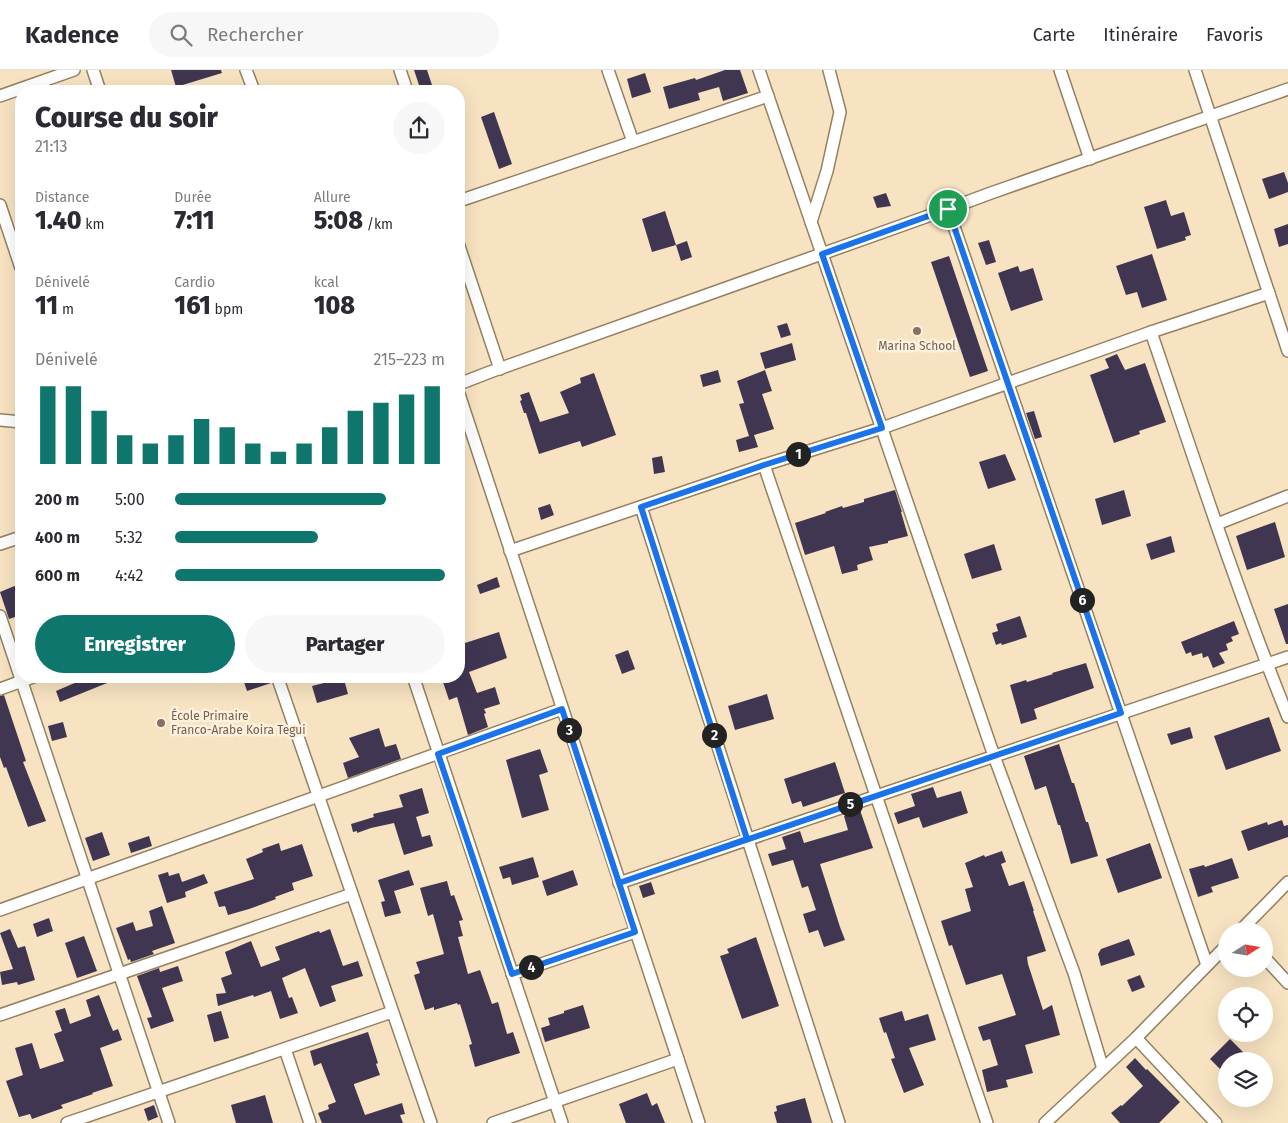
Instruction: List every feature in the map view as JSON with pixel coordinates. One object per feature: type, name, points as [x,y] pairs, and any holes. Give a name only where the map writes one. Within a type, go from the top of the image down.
[{"type":"street","points":[[31,85],[74,70]]},
{"type":"street","points":[[93,70],[98,85]]},
{"type":"street","points":[[246,70],[252,85]]},
{"type":"street","points":[[400,70],[405,85]]},
{"type":"street","points":[[608,70],[633,142]]},
{"type":"street","points":[[759,70],[994,756],[1074,973],[1103,1068]]},
{"type":"street","points":[[812,222],[827,171],[840,112],[829,70]]},
{"type":"street","points":[[1060,70],[1090,159]]},
{"type":"street","points":[[1194,70],[1288,350]]},
{"type":"street","points":[[465,382],[991,192],[1090,159],[1288,88]]},
{"type":"street","points":[[0,96],[15,91]]},
{"type":"street","points":[[465,198],[768,96]]},
{"type":"street","points":[[0,205],[15,250]]},
{"type":"street","points":[[948,209],[1207,965]]},
{"type":"street","points":[[465,264],[500,369]]},
{"type":"street","points":[[510,551],[764,465],[882,428],[1151,332],[1269,293]]},
{"type":"street","points":[[1151,332],[1217,524],[1288,717]]},
{"type":"street","points":[[465,412],[699,1123]]},
{"type":"street","points":[[0,420],[15,421]]},
{"type":"street","points":[[764,465],[987,1123]]},
{"type":"street","points":[[1217,524],[1288,496]]},
{"type":"street","points":[[641,507],[839,1123]]},
{"type":"street","points":[[0,544],[15,539]]},
{"type":"street","points":[[0,616],[15,660]]},
{"type":"street","points":[[619,883],[1288,657]]},
{"type":"street","points":[[0,689],[16,683]]},
{"type":"street","points":[[23,683],[169,1123]]},
{"type":"street","points":[[279,683],[392,1012],[426,1122]]},
{"type":"street","points":[[415,683],[562,1123]]},
{"type":"street","points":[[0,910],[562,709]]},
{"type":"street","points":[[1249,922],[1288,882]]},
{"type":"street","points":[[0,1016],[352,894]]},
{"type":"street","points":[[512,974],[635,932]]},
{"type":"street","points":[[1045,1123],[1136,1038],[1218,954]]},
{"type":"street","points":[[1273,966],[1288,983]]},
{"type":"street","points":[[67,1123],[392,1012]]},
{"type":"street","points":[[1136,1038],[1216,1123]]},
{"type":"street","points":[[285,1049],[310,1123]]},
{"type":"street","points":[[492,1123],[678,1059]]},
{"type":"building","points":[[171,70],[221,70],[222,73],[183,85],[175,85]]},
{"type":"building","points":[[414,70],[427,70],[432,85],[419,85]]},
{"type":"building","points":[[725,70],[740,70],[748,93],[723,101],[719,87],[698,93],[700,100],[669,109],[663,87],[695,78],[696,80]]},
{"type":"building","points":[[645,73],[651,92],[632,98],[627,79]]},
{"type":"building","points":[[494,112],[512,164],[499,169],[481,117]]},
{"type":"building","points":[[1284,172],[1288,183],[1288,192],[1269,199],[1262,179]]},
{"type":"building","points":[[886,193],[891,206],[877,208],[873,197]]},
{"type":"building","points":[[1166,200],[1171,216],[1184,212],[1191,235],[1185,237],[1186,240],[1157,249],[1144,207]]},
{"type":"building","points":[[665,211],[676,245],[652,252],[642,219]]},
{"type":"building","points":[[1288,224],[1288,244],[1279,247],[1274,229]]},
{"type":"building","points":[[989,240],[996,262],[986,265],[978,243]]},
{"type":"building","points":[[687,241],[692,257],[681,261],[676,245]]},
{"type":"building","points":[[1152,254],[1167,300],[1142,308],[1137,292],[1126,295],[1116,266]]},
{"type":"building","points":[[949,256],[988,371],[970,377],[931,262]]},
{"type":"building","points":[[1018,266],[1020,272],[1033,268],[1043,300],[1011,311],[998,273]]},
{"type":"building","points":[[787,323],[791,335],[781,338],[777,326]]},
{"type":"building","points":[[792,343],[796,360],[765,369],[760,353]]},
{"type":"building","points":[[1117,354],[1125,370],[1145,363],[1166,422],[1139,431],[1140,434],[1114,443],[1090,375],[1109,368],[1105,359]]},
{"type":"building","points":[[718,370],[721,382],[703,387],[700,375]]},
{"type":"building","points":[[765,370],[772,391],[762,394],[774,429],[754,435],[758,447],[739,452],[736,440],[749,436],[739,404],[744,403],[737,381]]},
{"type":"building","points":[[594,373],[616,435],[582,447],[580,441],[539,454],[526,413],[524,413],[520,401],[522,400],[520,395],[529,392],[540,422],[569,413],[560,392],[581,383],[580,378]]},
{"type":"building","points":[[1034,411],[1042,437],[1035,439],[1026,413]]},
{"type":"building","points":[[1005,454],[1016,480],[988,489],[979,462]]},
{"type":"building","points":[[662,456],[665,472],[654,474],[652,458]]},
{"type":"building","points":[[895,490],[908,536],[869,547],[873,560],[857,565],[858,570],[842,574],[834,546],[805,555],[795,523],[842,506],[843,508],[864,502],[864,499]]},
{"type":"building","points":[[1124,490],[1131,516],[1102,525],[1095,499]]},
{"type":"building","points":[[550,504],[554,515],[541,520],[538,508]]},
{"type":"building","points":[[1275,522],[1285,557],[1247,570],[1236,536]]},
{"type":"building","points":[[1171,536],[1175,552],[1151,560],[1146,544]]},
{"type":"building","points":[[994,544],[1002,570],[972,579],[964,554]]},
{"type":"building","points":[[497,577],[500,587],[480,594],[477,585]]},
{"type":"building","points":[[15,586],[15,617],[9,619],[0,592]]},
{"type":"building","points":[[1288,604],[1288,644],[1286,644],[1274,609]]},
{"type":"building","points":[[1020,616],[1027,637],[996,645],[992,633],[998,631],[996,624]]},
{"type":"building","points":[[1234,621],[1239,634],[1231,637],[1233,641],[1226,644],[1228,650],[1219,653],[1225,663],[1213,668],[1208,656],[1203,658],[1202,653],[1192,656],[1191,652],[1186,654],[1181,642]]},
{"type":"building","points":[[499,632],[507,658],[469,672],[477,693],[495,687],[500,704],[484,709],[488,727],[468,735],[457,697],[449,700],[443,683],[465,683],[465,643]]},
{"type":"building","points":[[628,650],[635,669],[622,674],[615,655]]},
{"type":"building","points":[[1086,663],[1094,688],[1034,709],[1037,719],[1021,724],[1010,685],[1026,680],[1027,682]]},
{"type":"building","points":[[75,683],[107,683],[60,702],[56,691]]},
{"type":"building","points":[[244,683],[271,683],[247,691]]},
{"type":"building","points":[[324,683],[345,683],[348,694],[317,703],[312,686]]},
{"type":"building","points":[[767,694],[774,719],[735,730],[728,706]]},
{"type":"building","points":[[4,695],[26,761],[23,762],[46,821],[28,827],[6,767],[4,768],[0,757],[0,696]]},
{"type":"building","points":[[1269,717],[1281,751],[1226,770],[1214,736]]},
{"type":"building","points":[[63,722],[67,737],[52,741],[48,726]]},
{"type":"building","points":[[1190,727],[1193,738],[1171,745],[1167,734]]},
{"type":"building","points":[[379,728],[385,747],[396,744],[401,759],[348,778],[343,763],[359,757],[349,738]]},
{"type":"building","points":[[1059,744],[1086,822],[1088,822],[1098,856],[1071,864],[1046,786],[1035,790],[1024,756]]},
{"type":"building","points":[[540,749],[548,772],[539,775],[549,810],[522,818],[506,760]]},
{"type":"building","points":[[835,762],[845,793],[803,807],[801,801],[792,804],[784,779]]},
{"type":"building","points":[[933,787],[937,798],[961,791],[968,813],[923,828],[919,817],[898,824],[894,813],[915,806],[911,794]]},
{"type":"building","points":[[422,788],[429,813],[416,817],[422,837],[430,835],[433,846],[404,855],[394,823],[357,833],[357,831],[353,832],[351,824],[374,817],[373,814],[403,807],[399,795]]},
{"type":"building","points":[[860,810],[873,848],[820,864],[845,940],[824,947],[818,930],[809,933],[803,914],[816,910],[808,886],[802,888],[793,860],[772,866],[768,854],[786,849],[782,837],[800,831],[804,843],[848,830],[844,816]]},
{"type":"building","points":[[1282,820],[1284,826],[1288,825],[1288,837],[1248,851],[1241,831],[1267,822],[1268,825]]},
{"type":"building","points":[[102,832],[110,855],[93,861],[85,838]]},
{"type":"building","points":[[149,836],[152,846],[131,853],[128,843]]},
{"type":"building","points":[[279,843],[281,851],[302,844],[313,876],[292,883],[294,890],[275,897],[276,899],[228,915],[225,906],[219,907],[214,892],[254,879],[246,859],[263,852],[262,849]]},
{"type":"building","points":[[1150,843],[1162,878],[1118,893],[1106,859]]},
{"type":"building","points":[[1002,851],[1006,862],[1001,864],[1009,886],[1024,881],[1034,911],[1046,951],[1027,957],[1028,964],[1043,1010],[1052,1005],[1060,1035],[1025,1045],[1033,1073],[1006,1080],[1008,1087],[987,1092],[982,1070],[998,1065],[990,1039],[983,1041],[978,1027],[1016,1015],[1002,974],[966,985],[952,945],[949,946],[941,921],[971,911],[965,889],[973,887],[965,863],[984,855],[985,857]]},
{"type":"building","points":[[533,857],[539,877],[512,885],[510,877],[503,879],[499,867]]},
{"type":"building","points":[[1232,858],[1239,878],[1211,887],[1213,892],[1198,897],[1189,869],[1204,865],[1205,867]]},
{"type":"building","points":[[409,870],[414,885],[394,891],[401,913],[385,917],[381,902],[385,901],[378,880]]},
{"type":"building","points":[[573,870],[578,885],[547,896],[542,881]]},
{"type":"building","points":[[168,872],[169,876],[179,873],[182,882],[204,874],[208,883],[185,892],[186,897],[167,903],[158,875]]},
{"type":"building","points":[[447,881],[451,896],[454,895],[463,920],[459,921],[463,936],[458,937],[468,974],[480,970],[492,1004],[498,1002],[507,1034],[513,1032],[520,1053],[475,1067],[469,1045],[472,1044],[460,1004],[458,1005],[457,1003],[434,1010],[434,1007],[425,1010],[414,975],[420,973],[416,962],[444,954],[433,914],[428,916],[420,888]]},
{"type":"building","points":[[651,882],[655,894],[643,898],[639,886]]},
{"type":"building","points":[[162,906],[175,943],[152,951],[154,954],[131,962],[130,959],[128,960],[116,928],[133,922],[136,931],[153,926],[149,911]]},
{"type":"building","points":[[49,918],[53,931],[37,937],[33,924]]},
{"type":"building","points":[[10,929],[18,948],[25,946],[35,980],[18,985],[17,982],[2,985],[0,972],[13,969],[0,933]]},
{"type":"building","points":[[330,929],[343,966],[358,961],[363,976],[331,986],[336,1001],[320,1007],[305,968],[282,978],[289,998],[292,997],[298,1013],[280,1019],[271,991],[218,1006],[216,994],[226,993],[221,978],[232,974],[225,952],[251,941],[261,967],[280,960],[275,947],[319,931],[320,933]]},
{"type":"building","points":[[84,936],[97,971],[77,978],[65,943]]},
{"type":"building","points":[[756,937],[779,1006],[742,1019],[720,956],[729,953],[727,949]]},
{"type":"building","points":[[1129,939],[1135,955],[1101,966],[1098,954],[1101,949]]},
{"type":"building","points":[[178,966],[183,981],[162,988],[174,1021],[151,1029],[147,1018],[152,1017],[137,976],[159,968],[160,972]]},
{"type":"building","points":[[1140,975],[1145,987],[1132,992],[1127,980]]},
{"type":"building","points":[[99,995],[113,1031],[118,1029],[122,1040],[100,1048],[113,1086],[61,1105],[63,1108],[32,1119],[30,1114],[19,1117],[6,1081],[23,1075],[15,1048],[32,1043],[40,1069],[64,1061],[54,1034],[62,1031],[55,1011],[65,1008],[70,1024],[91,1016],[86,1000]]},
{"type":"building","points":[[583,1005],[590,1028],[545,1042],[541,1028],[550,1025],[548,1018]]},
{"type":"building","points":[[221,1011],[229,1038],[214,1042],[207,1015]]},
{"type":"building","points":[[902,1011],[905,1021],[928,1014],[936,1040],[909,1048],[924,1085],[904,1093],[891,1059],[895,1058],[879,1018]]},
{"type":"building","points":[[368,1032],[380,1075],[354,1084],[365,1115],[402,1103],[405,1114],[400,1115],[403,1123],[322,1123],[318,1113],[329,1109],[328,1105],[336,1102],[321,1063],[314,1066],[310,1051]]},
{"type":"building","points":[[1227,1042],[1233,1042],[1243,1052],[1218,1052],[1218,1067],[1210,1059]]},
{"type":"building","points":[[1135,1058],[1180,1102],[1159,1123],[1120,1123],[1111,1113],[1122,1106],[1143,1086],[1126,1067]]},
{"type":"building","points":[[647,1093],[652,1106],[657,1103],[665,1123],[626,1123],[619,1104]]},
{"type":"building","points":[[265,1095],[273,1123],[236,1123],[231,1105]]},
{"type":"building","points":[[805,1098],[812,1123],[777,1123],[774,1112],[777,1111],[776,1106]]},
{"type":"building","points":[[154,1105],[158,1117],[148,1121],[144,1109]]},
{"type":"place","name":"Marina School","points":[[917,331]]},
{"type":"place","name":"École Primaire Franco-Arabe Koira Tegui","points":[[161,723]]},
{"type":"route","points":[[948,209],[822,254],[882,428],[764,465],[641,507],[747,839],[619,883],[562,709],[438,754],[512,974],[635,932],[619,883],[1121,713],[948,209]]}]
